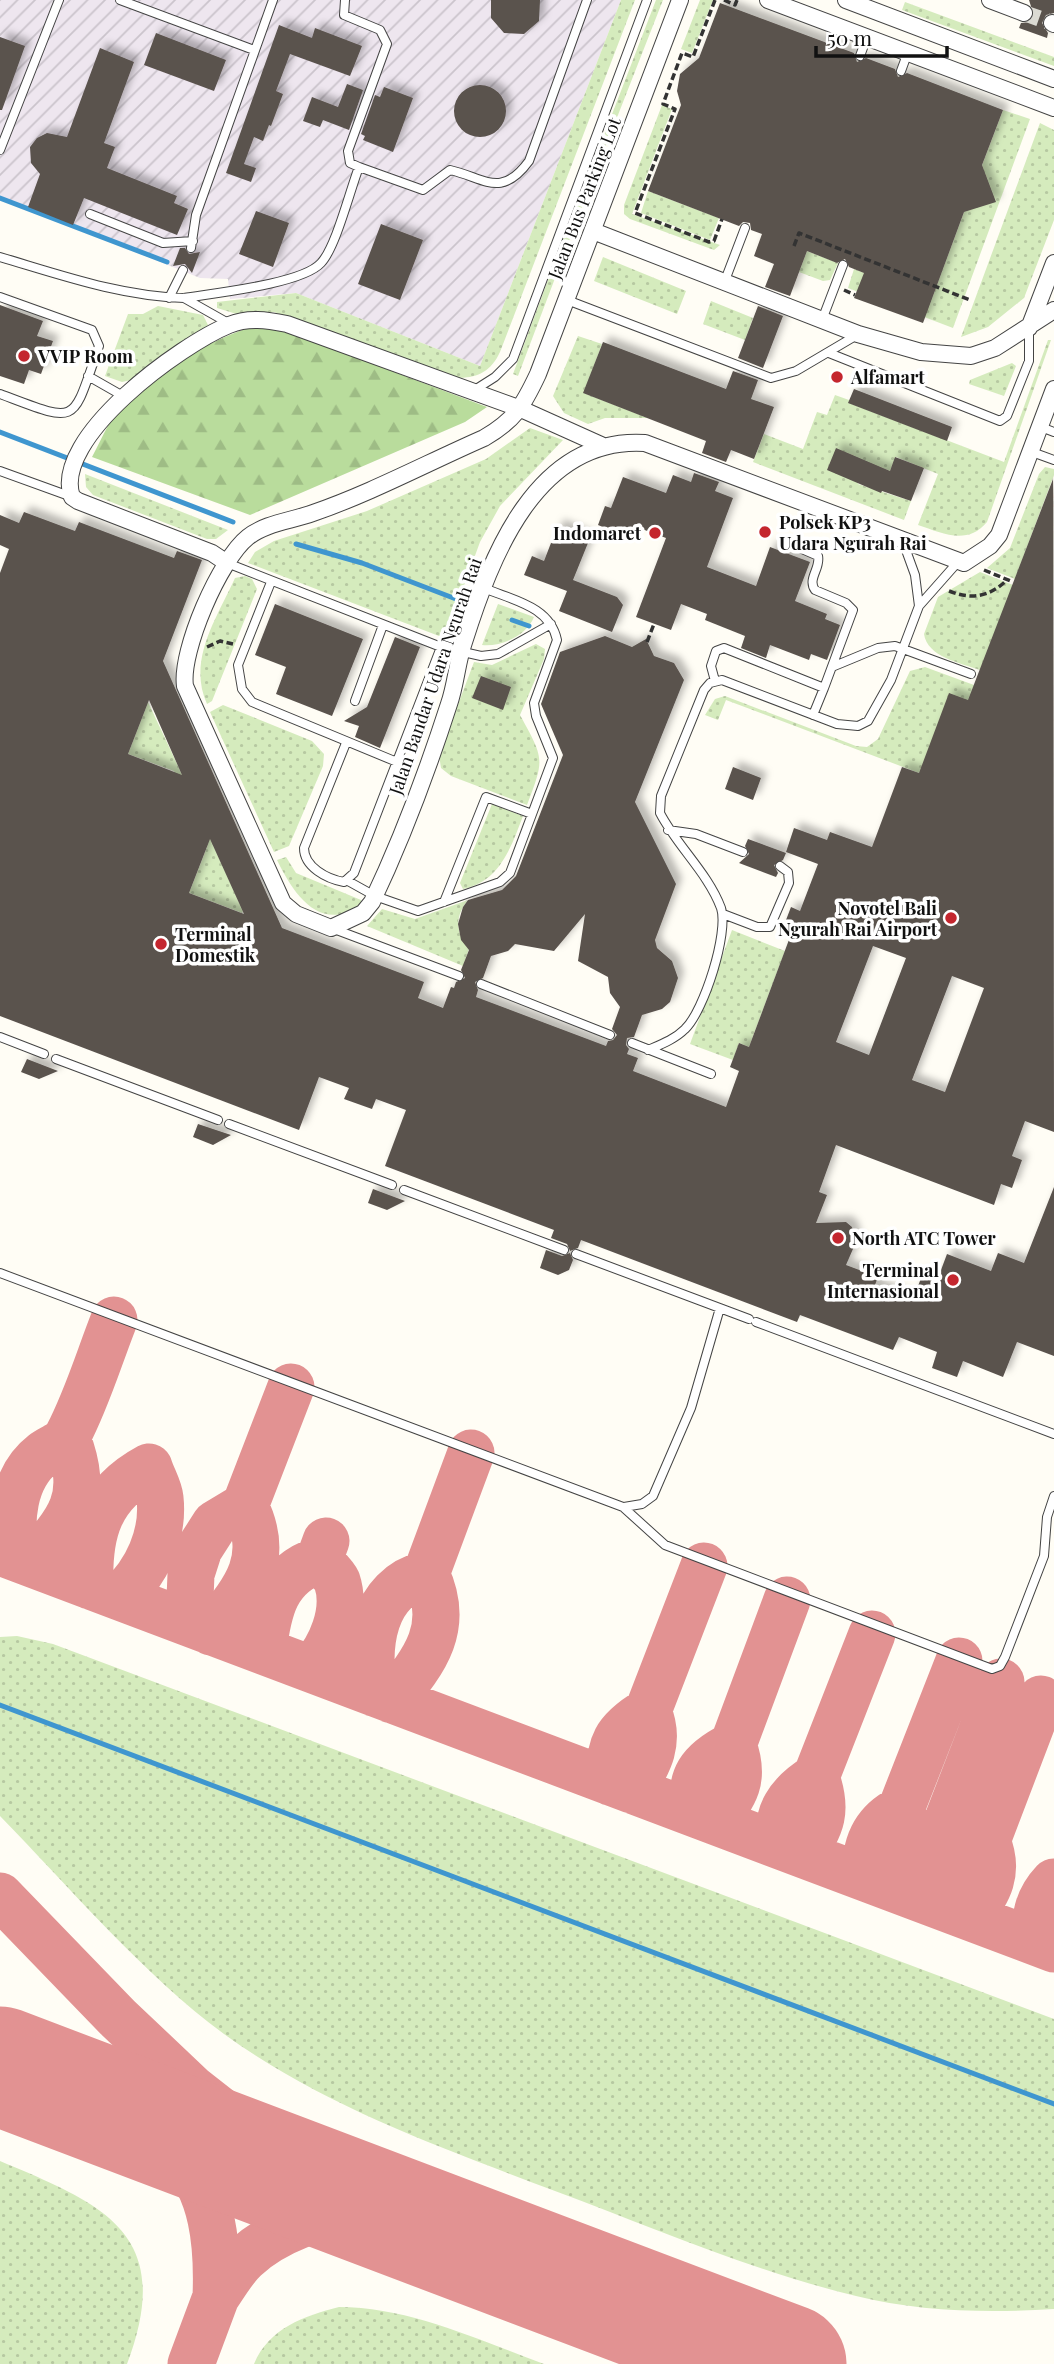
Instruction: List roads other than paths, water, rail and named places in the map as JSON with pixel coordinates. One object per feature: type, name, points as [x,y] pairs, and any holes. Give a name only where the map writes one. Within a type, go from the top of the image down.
[{"type":"street","name":"Jalan Bus Parking Lot","points":[[521,409],[538,374],[681,0]]},
{"type":"street","points":[[768,0],[1054,108]]},
{"type":"street","points":[[846,0],[1054,79]]},
{"type":"street","points":[[990,0],[1024,13]]},
{"type":"street","points":[[938,35],[945,66]]},
{"type":"street","points":[[593,231],[858,334],[921,352],[950,357],[971,356],[995,348],[1054,310]]},
{"type":"street","points":[[1029,328],[1054,263]]},
{"type":"street","points":[[227,563],[212,553],[72,497],[69,481],[83,449],[102,419],[123,396],[177,355],[230,324],[266,320],[287,324],[521,409],[601,445],[620,441],[655,446],[903,542],[964,562],[999,535],[1032,452],[1048,429],[1054,389]]},
{"type":"street","points":[[331,928],[296,914],[284,903],[185,686],[185,665],[191,644],[227,563],[249,536],[265,527],[313,513],[484,438],[507,425],[521,409]]},
{"type":"street","name":"Jalan Bandar Udara Ngurah Rai","points":[[331,928],[363,913],[375,896],[449,705],[461,652],[505,536],[519,512],[561,470],[601,445]]},
{"type":"lane","points":[[0,150],[59,0]]},
{"type":"lane","points":[[120,0],[254,50]]},
{"type":"lane","points":[[90,215],[163,243],[192,244],[196,215],[274,0]]},
{"type":"lane","points":[[345,0],[344,15],[380,30],[387,44],[348,151],[350,163],[423,190],[450,170],[495,184],[518,176],[529,161],[587,0]]},
{"type":"lane","points":[[471,393],[495,377],[513,359],[647,0]]},
{"type":"lane","points":[[860,56],[867,37]]},
{"type":"lane","points":[[901,71],[908,52]]},
{"type":"lane","points":[[0,257],[118,292],[169,298],[184,298],[292,278],[311,271],[327,253],[359,167]]},
{"type":"lane","points":[[724,283],[745,228]]},
{"type":"lane","points":[[822,320],[843,264]]},
{"type":"lane","points":[[169,298],[183,270]]},
{"type":"lane","points":[[0,298],[92,330],[99,346],[79,404],[65,414],[57,415],[0,394]]},
{"type":"lane","points":[[184,298],[230,324]]},
{"type":"lane","points":[[566,300],[763,376],[784,376],[829,353],[858,334]]},
{"type":"lane","points":[[829,353],[1000,421],[1007,416],[1029,361],[1029,328]]},
{"type":"lane","points":[[88,376],[123,396]]},
{"type":"lane","points":[[1032,452],[1054,460]]},
{"type":"lane","points":[[0,471],[72,497]]},
{"type":"lane","points":[[903,542],[915,575],[919,606]]},
{"type":"lane","points":[[788,543],[818,556],[818,565],[812,581],[815,590],[846,603],[853,610],[813,715]]},
{"type":"lane","points":[[715,681],[734,684],[848,727],[868,721],[877,710],[919,606],[935,586],[964,562]]},
{"type":"lane","points":[[227,563],[441,647],[481,656],[498,654],[551,624]]},
{"type":"lane","points":[[271,582],[238,665],[242,690],[252,702],[397,762]]},
{"type":"lane","points":[[346,743],[304,848],[304,856],[311,867],[337,880],[348,881],[375,896],[418,911],[505,878],[553,758],[536,716],[534,703],[557,640],[551,624],[539,610],[484,588]]},
{"type":"lane","points":[[355,701],[383,625]]},
{"type":"lane","points":[[348,881],[354,873],[441,647]]},
{"type":"lane","points":[[715,681],[711,666],[716,651],[724,648],[824,688]]},
{"type":"lane","points":[[832,667],[878,648],[903,648],[971,674]]},
{"type":"lane","points":[[648,1050],[676,1037],[696,1014],[722,940],[723,914],[712,890],[668,830],[660,813],[661,796],[698,702],[704,691],[715,681]]},
{"type":"lane","points":[[444,902],[486,797],[532,814]]},
{"type":"lane","points":[[668,830],[696,834],[743,852]]},
{"type":"lane","points":[[723,914],[757,927],[770,927],[789,883],[788,872],[780,866]]},
{"type":"lane","points":[[331,928],[459,976]]},
{"type":"lane","points":[[481,984],[610,1035]]},
{"type":"lane","points":[[0,1037],[44,1054]]},
{"type":"lane","points":[[632,1044],[711,1074]]},
{"type":"lane","points":[[56,1059],[218,1119]]},
{"type":"lane","points":[[229,1124],[392,1185]]},
{"type":"lane","points":[[404,1190],[564,1250]]},
{"type":"lane","points":[[576,1254],[1054,1434]]},
{"type":"lane","points":[[0,1273],[623,1507],[665,1545],[992,1669],[1000,1666],[1005,1657],[1044,1556],[1047,1517],[1054,1496]]},
{"type":"lane","points":[[623,1507],[642,1503],[653,1496],[691,1408],[720,1308]]},
{"type":"waterway","points":[[0,198],[167,262]]},
{"type":"waterway","points":[[0,432],[233,522]]},
{"type":"waterway","points":[[296,544],[362,563],[456,599]]},
{"type":"waterway","points":[[512,620],[529,626]]},
{"type":"waterway","points":[[0,1705],[1054,2104]]},
{"type":"tunnel","points":[[1024,13],[1052,23]]},
{"type":"place","name":"VVIP Room","points":[[24,356]]},
{"type":"place","name":"Alfamart","points":[[837,377]]},
{"type":"place","name":"Polsek KP3 Udara Ngurah Rai","points":[[765,532]]},
{"type":"place","name":"Indomaret","points":[[655,533]]},
{"type":"place","name":"Novotel Bali Ngurah Rai Airport","points":[[951,918]]},
{"type":"place","name":"Terminal Domestik","points":[[161,944]]},
{"type":"place","name":"North ATC Tower","points":[[838,1238]]},
{"type":"place","name":"Terminal Internasional","points":[[953,1280]]}]
